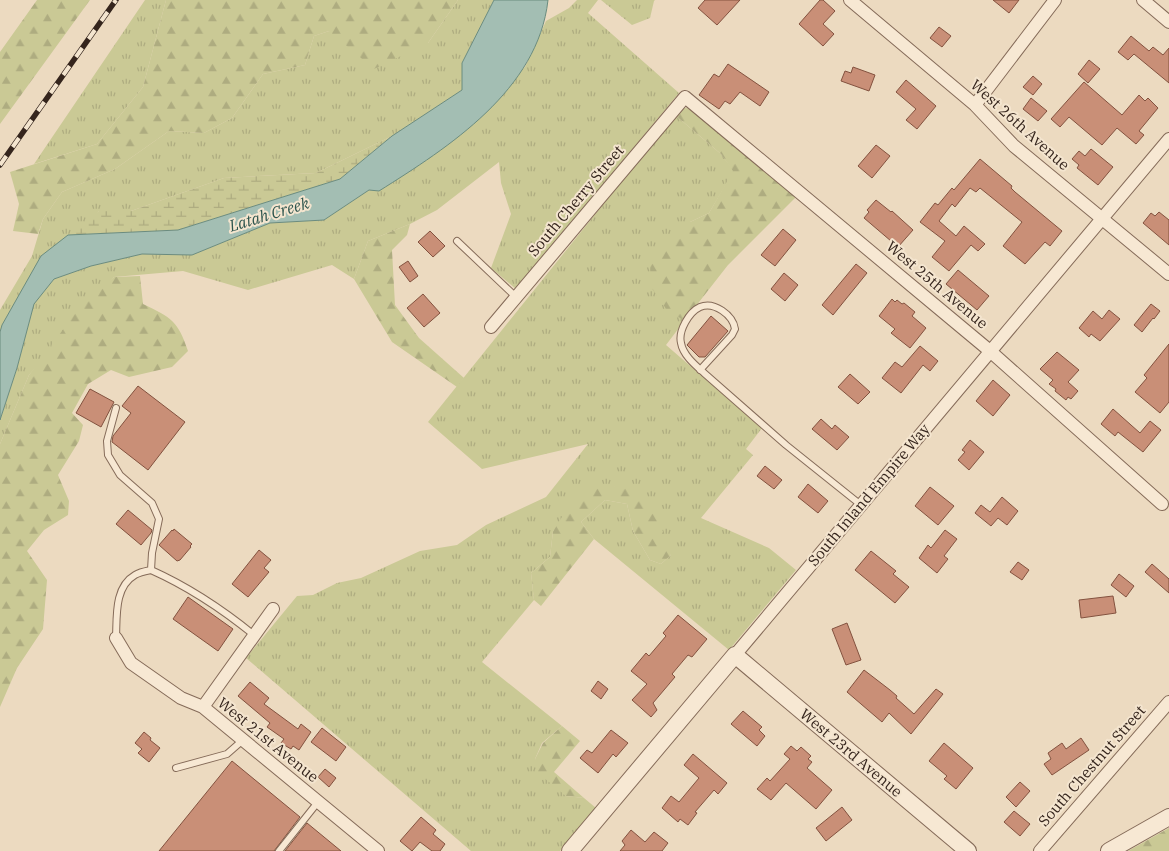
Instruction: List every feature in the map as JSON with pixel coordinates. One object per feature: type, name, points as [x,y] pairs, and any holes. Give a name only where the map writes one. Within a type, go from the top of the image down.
[{"type":"street","name":"West 26th Avenue","points":[[850,0],[975,105],[1014,146],[1169,274]]},
{"type":"street","points":[[975,105],[1054,0]]},
{"type":"street","points":[[1143,0],[1169,22]]},
{"type":"street","name":"South Cherry Street","points":[[491,327],[686,97]]},
{"type":"street","name":"West 25th Avenue","points":[[686,97],[990,351],[1162,504]]},
{"type":"street","name":"South Inland Empire Way","points":[[570,851],[1169,139]]},
{"type":"street","points":[[203,707],[273,609]]},
{"type":"street","name":"West 21st Avenue","points":[[116,638],[131,664],[181,698],[203,707],[378,851]]},
{"type":"street","name":"West 23rd Avenue","points":[[734,655],[968,851]]},
{"type":"street","name":"South Chestnut Street","points":[[1040,851],[1169,702]]},
{"type":"street","points":[[1108,851],[1169,817]]},
{"type":"lane","points":[[457,241],[516,297]]},
{"type":"lane","points":[[700,370],[732,335],[735,329],[729,316],[721,310],[711,307],[699,308],[685,324],[680,336],[680,342],[686,353],[700,370],[786,445],[861,505]]},
{"type":"lane","points":[[116,408],[107,441],[108,455],[120,475],[152,503],[159,519],[152,553],[151,570]]},
{"type":"lane","points":[[116,638],[117,608],[122,587],[135,575],[151,570],[178,582],[228,614],[254,635]]},
{"type":"lane","points":[[176,768],[227,754],[243,740]]},
{"type":"lane","points":[[279,851],[318,802]]},
{"type":"green space","points":[[37,0],[90,0],[0,124],[0,52]]},
{"type":"green space","points":[[145,0],[166,0],[143,87],[97,144],[34,164]]},
{"type":"green space","points":[[166,0],[458,0],[428,43],[374,69],[329,31],[314,36],[305,65],[263,74],[232,118],[204,133],[169,131],[115,169],[62,192],[43,219],[38,234],[13,231],[19,204],[10,172],[97,144],[143,87]]},
{"type":"green space","points":[[458,0],[494,0],[462,63],[462,90],[392,136],[316,173],[224,178],[131,211],[99,211],[2,325],[0,332],[0,310],[32,256],[43,219],[62,192],[115,169],[169,131],[204,133],[232,118],[263,74],[305,65],[314,36],[329,31],[428,43]]},
{"type":"green space","points":[[577,0],[598,0],[588,13],[679,93],[516,289],[491,268],[511,214],[501,183],[499,162],[437,210],[410,224],[368,241],[354,279],[332,265],[248,290],[183,271],[114,277],[29,375],[0,444],[0,420],[17,368],[34,303],[54,279],[91,266],[142,254],[192,255],[270,223],[324,220],[369,190],[525,67],[546,21],[569,8]]},
{"type":"green space","points":[[601,0],[655,0],[650,18],[632,25]]},
{"type":"green space","points":[[685,108],[694,109],[796,197],[728,265],[685,320],[669,313],[651,287],[650,261],[666,238],[690,222],[709,213],[733,171],[721,154],[675,115]]},
{"type":"green space","points":[[675,115],[721,154],[734,171],[709,213],[690,222],[685,320],[666,345],[762,428],[746,449],[753,455],[701,518],[769,548],[796,570],[729,650],[594,539],[581,522],[605,500],[627,504],[633,531],[650,560],[661,564],[671,555],[614,486],[553,531],[550,557],[531,573],[534,600],[482,662],[562,726],[542,743],[535,759],[566,796],[584,798],[596,808],[560,851],[471,851],[246,658],[297,596],[313,595],[337,583],[361,578],[420,551],[457,545],[486,525],[546,497],[588,444],[482,469],[428,422]]},
{"type":"green space","points":[[392,136],[340,179],[178,230],[68,235],[99,211],[131,211],[224,178],[316,173]]},
{"type":"green space","points":[[410,224],[407,235],[392,250],[395,305],[419,338],[464,378],[457,387],[392,342],[354,279],[368,241]]},
{"type":"green space","points":[[140,276],[143,304],[161,313],[173,322],[181,333],[188,351],[172,367],[129,377],[111,370],[88,384],[72,413],[83,425],[79,441],[58,475],[69,501],[68,515],[44,530],[27,551],[47,580],[43,629],[17,668],[0,707],[0,444],[29,375],[80,307],[114,277]]},
{"type":"green space","points":[[601,484],[634,489],[655,509],[671,555],[661,564],[650,560],[633,531],[627,504],[605,500],[581,522],[594,539],[541,606],[534,600],[531,573],[550,557],[553,531],[578,492]]},
{"type":"green space","points":[[562,726],[580,741],[554,772],[584,798],[566,796],[538,773],[535,759],[543,743]]},
{"type":"green space","points":[[1169,828],[1169,851],[1128,851]]},
{"type":"water","name":"Latah Creek","points":[[494,0],[548,0],[541,32],[527,62],[509,88],[486,113],[461,135],[379,191],[369,190],[324,220],[270,223],[192,255],[142,254],[91,266],[54,279],[34,304],[17,368],[0,420],[0,332],[2,325],[41,256],[68,235],[178,230],[340,179],[392,136],[462,90],[462,63]]},
{"type":"building","points":[[705,0],[740,0],[717,25],[698,8]]},
{"type":"building","points":[[820,0],[823,0],[835,11],[823,24],[834,34],[823,46],[799,24]]},
{"type":"building","points":[[993,0],[1019,0],[1009,13]]},
{"type":"building","points":[[939,27],[951,36],[942,47],[930,38]]},
{"type":"building","points":[[1131,36],[1149,51],[1153,47],[1163,55],[1169,48],[1169,83],[1134,54],[1128,60],[1118,52]]},
{"type":"building","points":[[1089,60],[1100,69],[1088,83],[1078,74]]},
{"type":"building","points":[[728,64],[769,92],[760,106],[740,92],[730,104],[725,101],[719,109],[699,95],[714,74],[719,77]]},
{"type":"building","points":[[853,67],[875,75],[869,91],[841,81],[845,71],[851,73]]},
{"type":"building","points":[[1033,76],[1042,84],[1033,95],[1023,87]]},
{"type":"building","points":[[906,80],[936,106],[917,129],[906,120],[916,109],[896,92]]},
{"type":"building","points":[[1084,82],[1122,115],[1139,95],[1145,101],[1148,98],[1158,108],[1139,131],[1144,135],[1136,144],[1117,128],[1102,145],[1069,117],[1060,127],[1051,119]]},
{"type":"building","points":[[1031,98],[1047,111],[1038,121],[1023,109]]},
{"type":"building","points":[[876,145],[890,156],[872,178],[858,166]]},
{"type":"building","points":[[1091,149],[1113,167],[1098,185],[1077,168],[1079,165],[1072,159],[1079,151],[1085,156]]},
{"type":"building","points":[[980,159],[1012,186],[1011,188],[1015,192],[1062,231],[1050,246],[1045,242],[1025,264],[1003,246],[1022,222],[980,188],[976,192],[970,188],[955,207],[952,204],[939,221],[956,236],[964,226],[985,244],[978,251],[971,245],[949,271],[932,257],[945,241],[920,222],[935,203],[938,205],[952,188],[954,190]]},
{"type":"building","points":[[876,200],[892,211],[913,230],[898,247],[864,218],[869,212],[867,210]]},
{"type":"building","points":[[1159,212],[1169,220],[1169,245],[1143,223],[1151,213],[1155,216]]},
{"type":"building","points":[[783,229],[796,240],[775,266],[761,255]]},
{"type":"building","points":[[430,231],[445,246],[433,257],[418,242]]},
{"type":"building","points":[[408,261],[418,276],[410,282],[399,267]]},
{"type":"building","points":[[856,264],[867,273],[833,315],[822,305]]},
{"type":"building","points":[[958,270],[989,296],[977,310],[946,284]]},
{"type":"building","points":[[784,273],[798,285],[785,301],[771,289]]},
{"type":"building","points":[[423,294],[440,313],[424,327],[407,308]]},
{"type":"building","points":[[892,299],[895,302],[897,300],[902,304],[904,303],[915,312],[912,316],[926,328],[910,348],[891,333],[895,329],[879,316]]},
{"type":"building","points":[[1151,304],[1160,311],[1142,332],[1134,325]]},
{"type":"building","points":[[1109,310],[1120,319],[1100,341],[1091,334],[1089,337],[1079,328],[1093,311],[1102,319]]},
{"type":"building","points":[[711,316],[728,331],[705,357],[699,357],[687,345]]},
{"type":"building","points":[[1169,344],[1169,402],[1160,413],[1135,392],[1147,378],[1144,375]]},
{"type":"building","points":[[920,346],[938,361],[930,371],[923,365],[901,393],[882,378],[895,362],[902,367]]},
{"type":"building","points":[[1057,352],[1079,370],[1068,382],[1078,391],[1071,399],[1068,397],[1066,400],[1055,391],[1056,389],[1049,384],[1053,380],[1040,369]]},
{"type":"building","points":[[850,374],[870,392],[858,404],[838,387]]},
{"type":"building","points":[[993,380],[1010,395],[993,416],[976,401]]},
{"type":"building","points":[[138,386],[185,422],[148,470],[112,442],[113,436],[131,413],[122,406]]},
{"type":"building","points":[[90,389],[114,402],[101,427],[76,413]]},
{"type":"building","points":[[1113,409],[1140,433],[1150,421],[1161,430],[1143,452],[1118,432],[1115,436],[1101,424]]},
{"type":"building","points":[[821,419],[832,429],[835,425],[849,437],[837,450],[812,429]]},
{"type":"building","points":[[970,440],[984,452],[969,470],[958,460],[965,452],[962,450]]},
{"type":"building","points":[[765,466],[782,480],[774,489],[757,476]]},
{"type":"building","points":[[808,484],[828,501],[818,513],[798,497]]},
{"type":"building","points":[[930,487],[954,506],[938,525],[915,506]]},
{"type":"building","points":[[1002,497],[1018,511],[1007,525],[998,518],[991,526],[975,513],[981,505],[990,512]]},
{"type":"building","points":[[128,510],[152,530],[141,545],[116,524]]},
{"type":"building","points":[[174,529],[192,544],[180,560],[177,561],[159,545]]},
{"type":"building","points":[[945,530],[957,539],[944,556],[948,559],[937,573],[919,558],[928,545],[931,548]]},
{"type":"building","points":[[259,550],[271,560],[264,568],[269,572],[248,597],[232,584]]},
{"type":"building","points":[[871,551],[896,571],[893,574],[909,587],[895,603],[855,570]]},
{"type":"building","points":[[1018,562],[1029,570],[1022,580],[1010,572]]},
{"type":"building","points":[[1152,564],[1169,579],[1169,593],[1145,572]]},
{"type":"building","points":[[1119,574],[1134,586],[1126,597],[1111,585]]},
{"type":"building","points":[[1113,596],[1116,613],[1081,618],[1079,600]]},
{"type":"building","points":[[188,597],[233,629],[218,651],[173,619]]},
{"type":"building","points":[[678,615],[707,639],[692,657],[688,655],[672,674],[675,677],[653,703],[657,710],[651,717],[632,700],[647,684],[631,671],[646,653],[649,656],[666,636],[663,633]]},
{"type":"building","points":[[847,623],[861,660],[846,665],[832,629]]},
{"type":"building","points":[[864,670],[897,696],[896,698],[914,714],[936,689],[943,694],[911,734],[889,713],[882,722],[847,692]]},
{"type":"building","points":[[598,681],[608,689],[601,699],[591,691]]},
{"type":"building","points":[[250,682],[269,698],[264,704],[298,729],[301,724],[311,732],[299,750],[293,746],[291,749],[281,743],[284,739],[267,727],[270,723],[238,696]]},
{"type":"building","points":[[743,711],[762,727],[759,730],[765,736],[757,746],[731,724]]},
{"type":"building","points":[[322,728],[346,747],[336,761],[311,742]]},
{"type":"building","points":[[611,730],[628,743],[616,757],[613,754],[598,773],[580,758],[587,750],[592,753]]},
{"type":"building","points":[[144,732],[160,748],[149,762],[138,753],[142,749],[135,743]]},
{"type":"building","points":[[1081,738],[1089,750],[1052,775],[1044,764],[1051,759],[1048,753],[1062,743],[1066,749]]},
{"type":"building","points":[[944,743],[973,768],[956,789],[944,779],[947,776],[929,761]]},
{"type":"building","points":[[791,746],[797,751],[801,747],[811,756],[808,759],[812,762],[807,768],[832,790],[816,809],[786,783],[771,800],[757,789],[767,778],[770,781],[790,759],[784,754]]},
{"type":"building","points":[[693,754],[727,783],[718,794],[714,790],[695,812],[697,813],[688,825],[680,819],[678,822],[662,808],[671,796],[679,802],[699,778],[684,765]]},
{"type":"building","points":[[232,761],[300,817],[274,851],[159,851]]},
{"type":"building","points":[[325,769],[336,778],[329,787],[318,777]]},
{"type":"building","points":[[1020,782],[1030,791],[1016,807],[1006,797]]},
{"type":"building","points":[[842,807],[852,820],[826,841],[816,828]]},
{"type":"building","points":[[1014,811],[1030,824],[1020,836],[1004,822]]},
{"type":"building","points":[[421,817],[436,830],[433,834],[445,844],[440,851],[432,851],[420,842],[412,851],[400,841]]},
{"type":"building","points":[[307,823],[341,851],[285,851]]},
{"type":"building","points":[[631,830],[645,842],[654,832],[668,843],[662,851],[620,851],[625,845],[622,841]]},
{"type":"railway","points":[[0,165],[116,0]]}]
